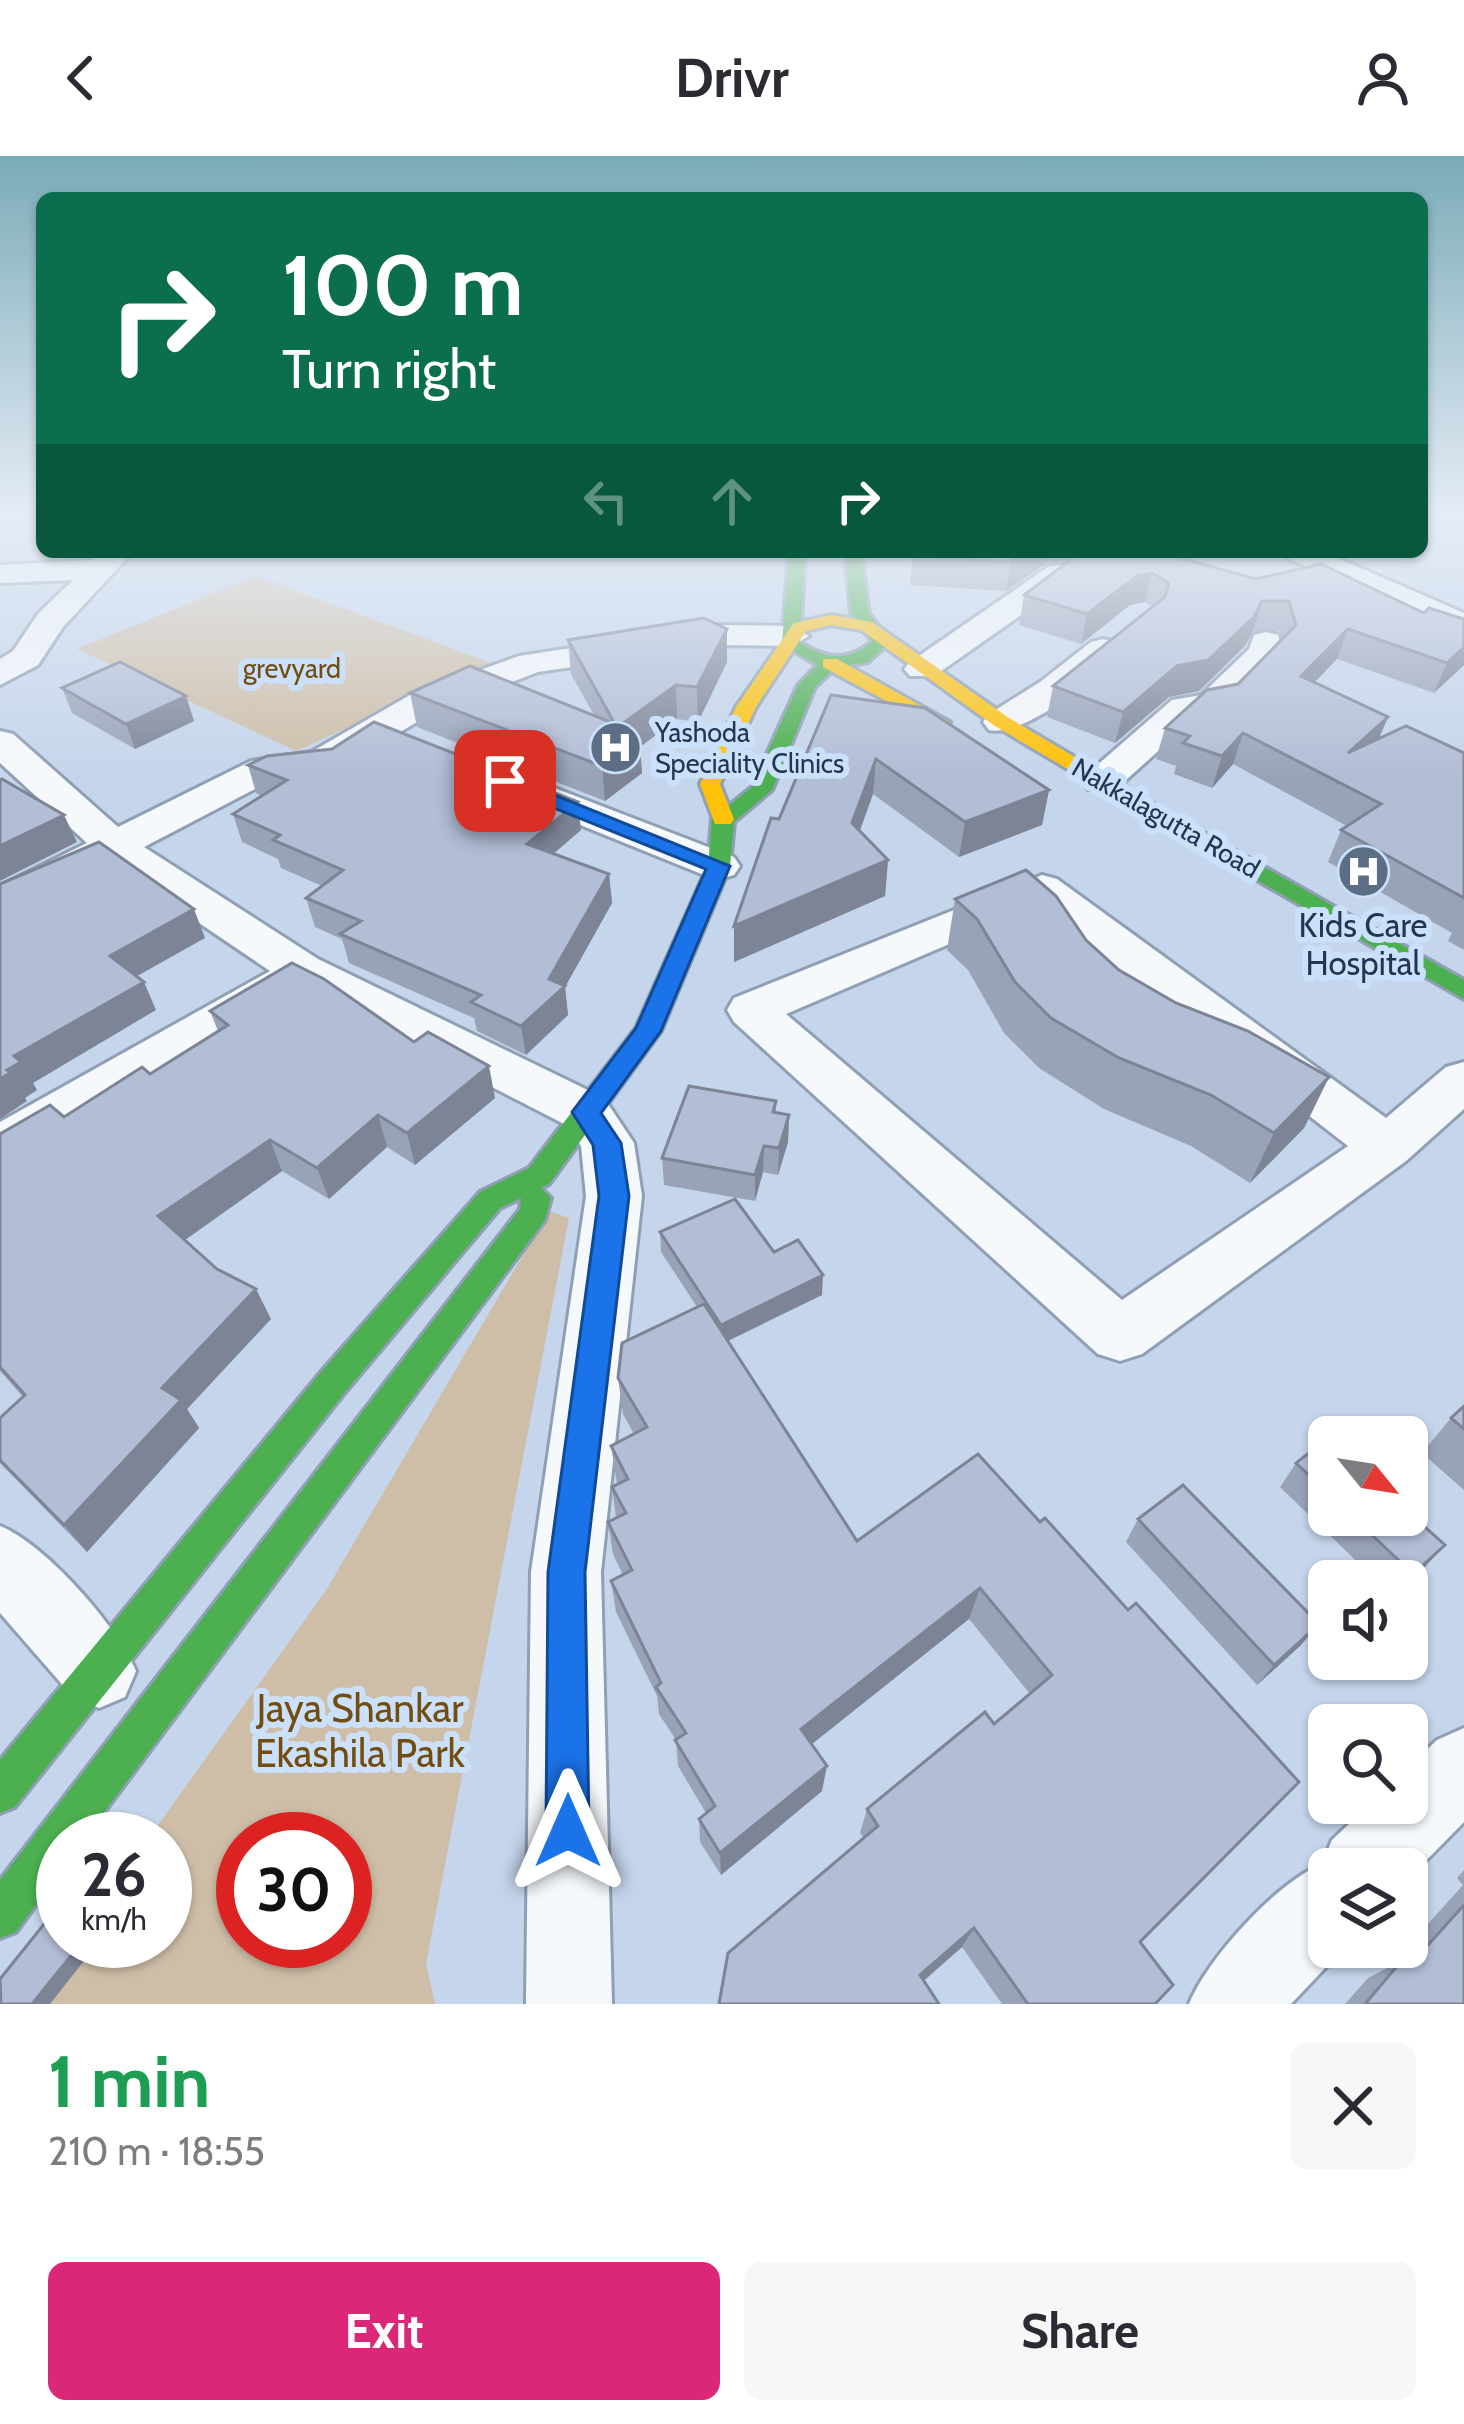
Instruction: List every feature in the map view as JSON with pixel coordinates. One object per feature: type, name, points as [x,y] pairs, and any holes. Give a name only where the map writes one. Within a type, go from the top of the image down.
[{"type":"main road","points":[[794,604],[791,644],[799,653],[830,663],[954,730]]},
{"type":"main road","points":[[723,820],[761,790],[807,685],[830,663],[867,658],[881,643],[859,604]]},
{"type":"main road","points":[[0,1792],[334,1381],[490,1201],[538,1176],[648,1031],[718,866],[723,820],[710,784],[746,706],[792,635],[814,622],[831,620],[850,621],[877,633]]},
{"type":"main road","name":"Nakkalagutta Road","points":[[877,633],[1002,722],[1464,991]]},
{"type":"main road","points":[[0,1916],[534,1213],[538,1176]]},
{"type":"street","points":[[16,604],[50,621]]},
{"type":"street","points":[[0,674],[26,658],[66,604]]},
{"type":"street","points":[[922,669],[1015,604]]},
{"type":"street","points":[[1417,604],[1450,619]]},
{"type":"street","points":[[1002,722],[1053,690],[1125,631]]},
{"type":"street","points":[[0,904],[266,769],[321,762],[423,703],[531,663],[721,635],[792,635]]},
{"type":"street","points":[[1102,781],[1185,708],[1212,704],[1266,652],[1266,642]]},
{"type":"street","points":[[376,730],[419,747]]},
{"type":"street","points":[[3,746],[115,847],[301,970],[586,1112],[607,1143],[614,1196],[566,1572],[568,2004]]},
{"type":"street","points":[[484,772],[718,866]]},
{"type":"street","points":[[1387,1147],[1042,888],[751,1010],[1120,1335],[1387,1147],[1464,1080]]},
{"type":"street","points":[[0,1148],[301,970]]},
{"type":"street","points":[[0,1560],[99,1671]]},
{"type":"street","points":[[1382,1848],[1464,1767]]},
{"type":"street","points":[[1232,2004],[1308,1925]]},
{"type":"green space","name":"grevyard","points":[[187,604],[332,604],[491,663],[296,751],[77,649]]},
{"type":"green space","name":"Jaya Shankar Ekashila Park","points":[[549,1211],[569,1218],[426,1964],[435,2004],[30,2004],[56,1968],[192,1968],[192,1812],[167,1812],[325,1592]]},
{"type":"building","points":[[1055,604],[1100,604],[1087,614]]},
{"type":"building","points":[[1156,604],[1260,604],[1254,617],[1208,660],[1177,666],[1123,712],[1053,686]]},
{"type":"building","points":[[1290,604],[1406,604],[1424,613],[1429,608],[1464,619],[1464,647],[1447,663],[1348,629],[1301,676],[1388,717],[1348,753],[1406,726],[1464,753],[1464,898],[1341,830],[1381,804],[1243,733],[1222,756],[1183,743],[1190,736],[1165,728],[1207,690],[1238,684],[1296,625]]},
{"type":"building","points":[[704,618],[727,629],[697,687],[676,685],[615,729],[639,738],[602,766],[410,693],[470,666],[615,724],[568,640]]},
{"type":"building","points":[[120,662],[186,696],[126,724],[62,688]]},
{"type":"building","points":[[831,695],[925,708],[1049,790],[965,822],[876,759],[852,823],[888,860],[734,926],[771,818],[779,819]]},
{"type":"building","points":[[374,722],[578,802],[527,844],[609,874],[549,979],[565,986],[521,1026],[471,1002],[481,995],[340,934],[361,921],[306,898],[343,870],[273,840],[280,835],[233,814],[287,780],[248,765],[267,756],[332,749]]},
{"type":"building","points":[[2,779],[64,815],[0,846]]},
{"type":"building","points":[[99,842],[194,909],[110,956],[144,982],[14,1056],[21,1062],[0,1079],[0,884]]},
{"type":"building","points":[[1026,870],[1056,896],[1086,940],[1119,970],[1176,1003],[1248,1031],[1329,1077],[1274,1133],[1211,1095],[1119,1058],[1051,1018],[1015,982],[977,919],[955,899]]},
{"type":"building","points":[[292,963],[324,979],[414,1042],[428,1032],[489,1066],[407,1133],[378,1115],[317,1168],[270,1140],[158,1216],[217,1269],[256,1289],[162,1388],[181,1400],[64,1525],[0,1460],[0,1418],[25,1395],[0,1367],[0,1134],[50,1105],[64,1117],[142,1067],[150,1074],[228,1025],[210,1011]]},
{"type":"building","points":[[689,1086],[776,1101],[773,1112],[789,1115],[779,1148],[764,1146],[755,1175],[662,1158]]},
{"type":"building","points":[[735,1199],[774,1252],[798,1240],[823,1275],[721,1325],[660,1232]]},
{"type":"building","points":[[704,1304],[857,1541],[978,1454],[1040,1522],[1045,1518],[1128,1610],[1136,1603],[1299,1782],[1140,1942],[1173,1985],[1155,2004],[1028,2004],[974,1928],[920,1975],[939,2004],[719,2004],[728,1953],[878,1826],[867,1809],[985,1712],[994,1724],[1052,1675],[980,1588],[801,1729],[827,1766],[720,1853],[699,1819],[715,1806],[675,1740],[686,1733],[656,1687],[661,1683],[611,1581],[632,1570],[608,1522],[626,1513],[612,1487],[628,1479],[611,1446],[647,1427],[618,1378],[622,1343]]},
{"type":"building","points":[[1464,1406],[1464,1429],[1451,1418]]},
{"type":"building","points":[[1308,1454],[1308,1474],[1296,1463]]},
{"type":"building","points":[[1183,1485],[1308,1613],[1308,1634],[1274,1665],[1138,1519]]},
{"type":"building","points":[[1428,1530],[1445,1545],[1428,1560],[1398,1560],[1373,1536],[1428,1536]]},
{"type":"building","points":[[1464,1905],[1464,2004],[1365,2004],[1395,1968],[1428,1968],[1428,1945]]},
{"type":"building","points":[[36,1934],[36,1968],[61,1968],[32,2004],[1,2004],[0,1979]]},
{"type":"traffic: fast","points":[[794,604],[791,644],[813,658],[838,663],[861,658],[881,642],[859,604]]},
{"type":"traffic: fast","points":[[723,820],[761,790],[807,685],[830,663]]},
{"type":"traffic: fast","points":[[0,1792],[334,1381],[490,1200],[539,1176],[648,1031],[719,866],[723,819]]},
{"type":"traffic: fast","points":[[1204,840],[1464,991]]},
{"type":"traffic: fast","points":[[0,1916],[534,1212],[536,1198]]},
{"type":"traffic: slow","points":[[723,819],[710,784],[746,707],[800,627],[831,620],[866,626],[1002,722],[1204,840]]},
{"type":"traffic: slow","points":[[830,663],[940,722]]},
{"type":"place","name":"Yashoda Speciality Clinics","points":[[616,748]]},
{"type":"place","name":"Kids Care Hospital","points":[[1363,871]]},
{"type":"route","points":[[505,781],[718,866],[648,1031],[586,1112],[607,1143],[614,1196],[566,1572],[568,1831]]}]
